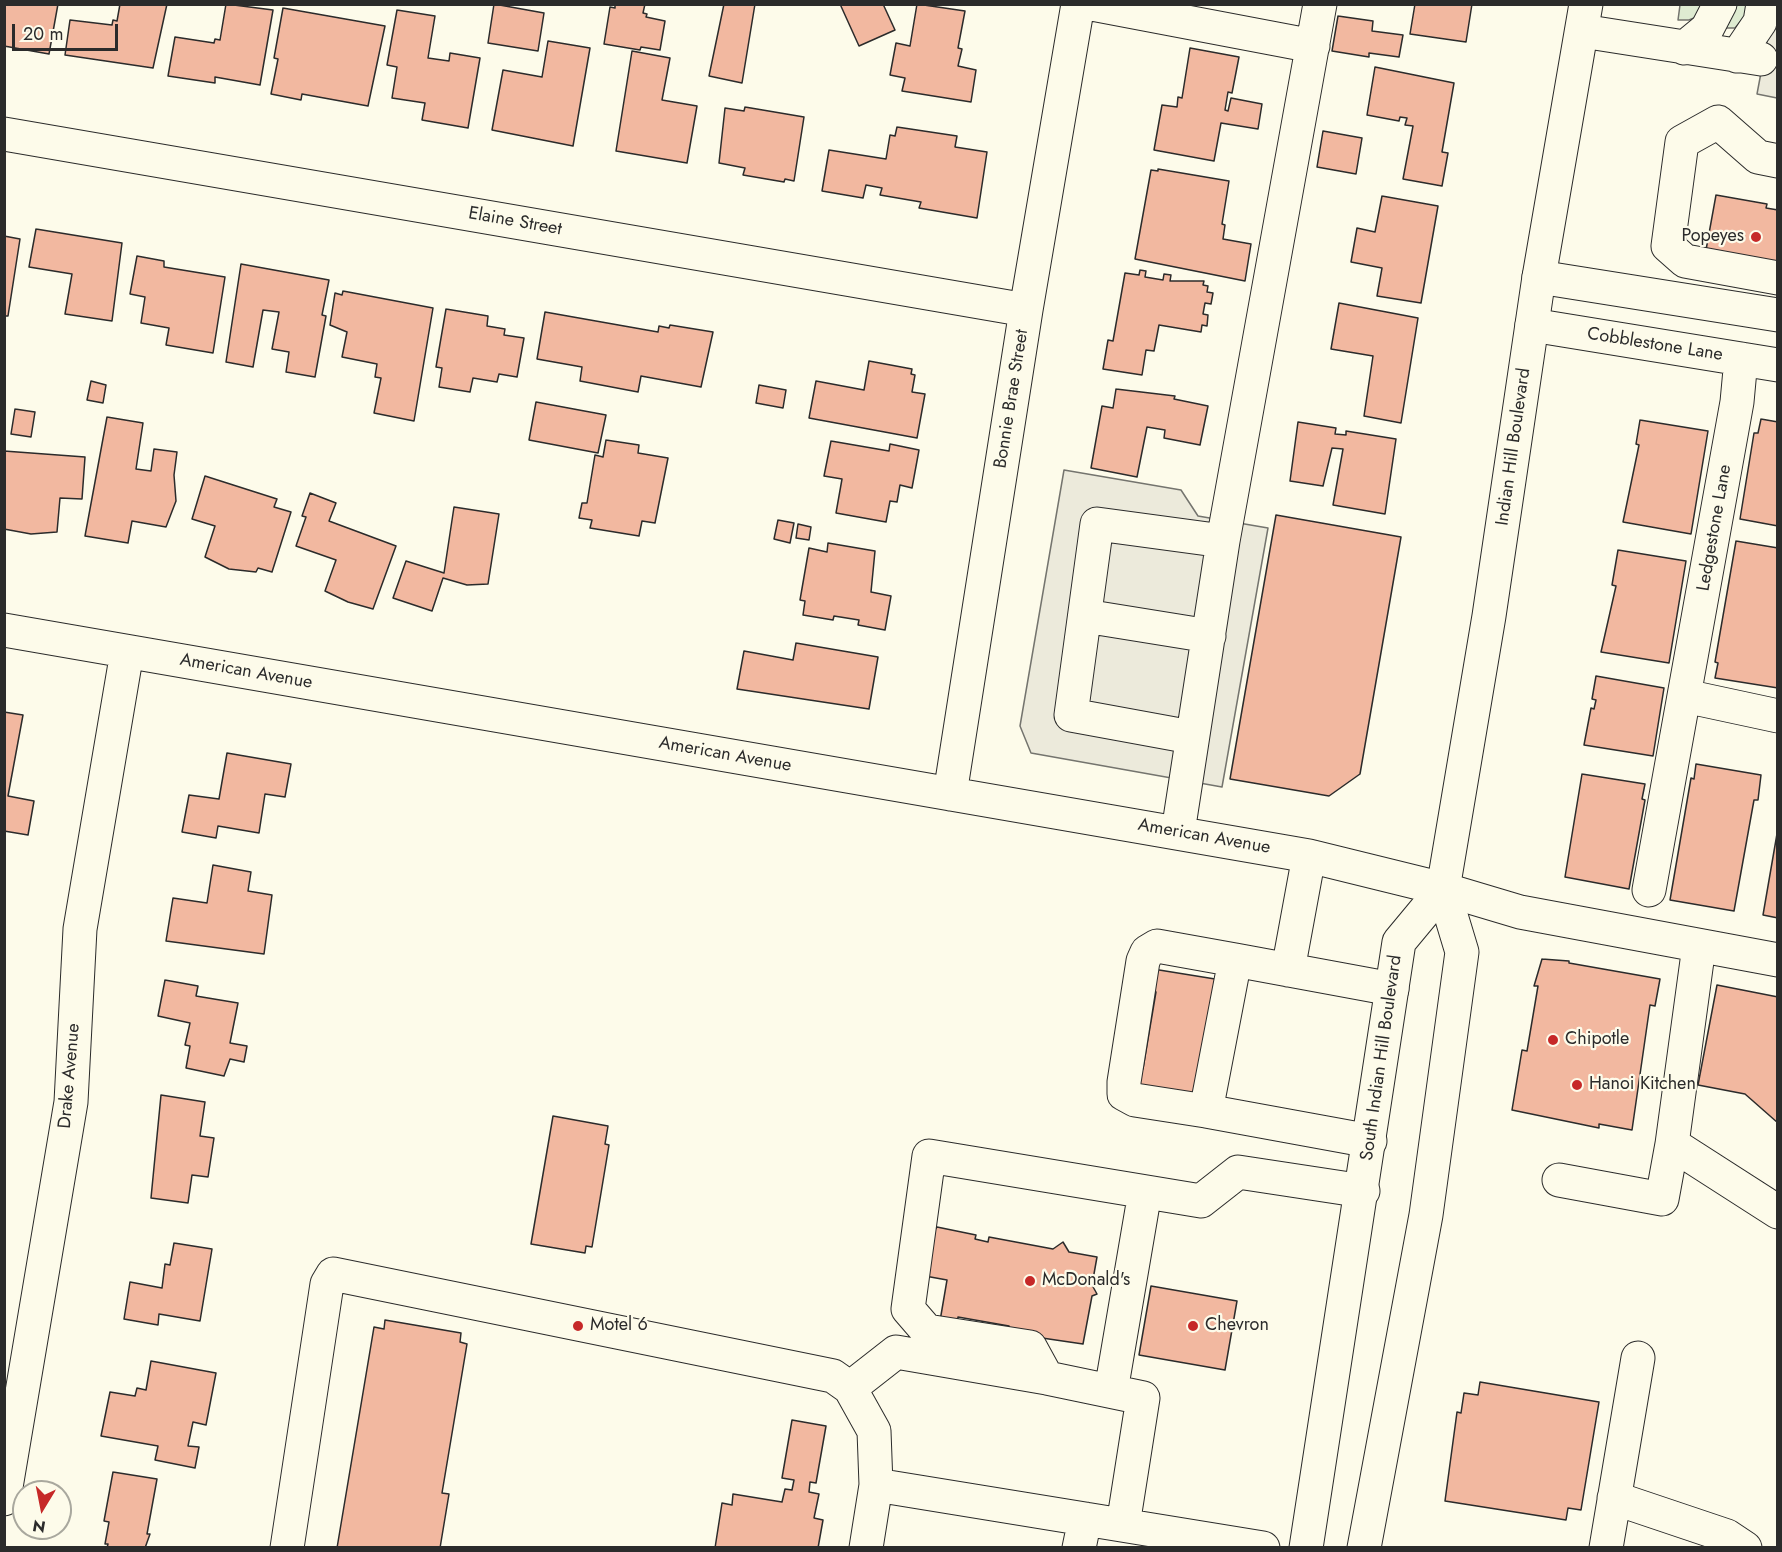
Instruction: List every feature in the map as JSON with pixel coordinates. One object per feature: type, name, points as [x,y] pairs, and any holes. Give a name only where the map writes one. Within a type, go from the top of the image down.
[{"type":"street","name":"Bonnie Brae Street","points":[[950,794],[1026,310],[1078,4]]},
{"type":"street","points":[[1092,4],[1313,46]]},
{"type":"street","points":[[1178,832],[1223,541],[1320,4]]},
{"type":"street","points":[[1684,48],[1707,29],[1720,4]]},
{"type":"street","points":[[1584,18],[1684,48],[1749,58],[1763,4]]},
{"type":"street","name":"Indian Hill Boulevard","points":[[1443,889],[1489,616],[1539,277],[1584,18]]},
{"type":"street","points":[[1778,161],[1758,157],[1718,122],[1682,142],[1668,246],[1685,261],[1778,278]]},
{"type":"street","name":"Elaine Street","points":[[4,134],[1026,310]]},
{"type":"street","points":[[1539,277],[1778,315]]},
{"type":"street","name":"Cobblestone Lane","points":[[1532,325],[1778,365]]},
{"type":"street","name":"Ledgestone Lane","points":[[1649,890],[1735,414],[1741,359]]},
{"type":"street","points":[[1191,737],[1071,716],[1097,524],[1223,541]]},
{"type":"street","points":[[1084,616],[1209,636]]},
{"type":"street","name":"American Avenue","points":[[4,630],[1308,856],[1443,889],[1520,912],[1778,960]]},
{"type":"street","name":"Drake Avenue","points":[[4,1499],[71,1102],[80,929],[127,652]]},
{"type":"street","points":[[1685,696],[1778,716]]},
{"type":"street","points":[[1288,970],[1308,856]]},
{"type":"street","points":[[1364,1548],[1426,1215],[1462,952],[1443,889]]},
{"type":"street","name":"South Indian Hill Boulevard","points":[[1306,1548],[1399,942],[1443,889]]},
{"type":"street","points":[[1370,1141],[1206,1111],[1135,1101],[1124,1094],[1124,1082],[1143,961],[1147,952],[1157,946],[1392,989]]},
{"type":"street","points":[[1559,1180],[1662,1199],[1672,1144],[1699,946]]},
{"type":"street","points":[[1206,1111],[1234,960]]},
{"type":"street","points":[[1672,1144],[1778,1212]]},
{"type":"street","points":[[1047,1378],[1030,1347],[927,1331],[908,1309],[928,1156],[1201,1201],[1238,1172],[1362,1191]]},
{"type":"street","points":[[1111,1391],[1145,1192]]},
{"type":"street","points":[[287,1548],[327,1284],[333,1274],[832,1376],[850,1388],[874,1431],[876,1485],[866,1548]]},
{"type":"street","points":[[850,1388],[897,1353],[1047,1378],[1143,1398],[1123,1525]]},
{"type":"street","points":[[1606,1548],[1638,1358]]},
{"type":"street","points":[[876,1485],[1082,1533],[1123,1525],[1263,1548]]},
{"type":"street","points":[[1614,1498],[1727,1536],[1745,1548]]},
{"type":"green space","points":[[1680,5],[1708,5],[1699,16],[1689,20],[1678,20]]},
{"type":"green space","points":[[1728,5],[1754,5],[1735,28],[1725,28]]},
{"type":"shaded area","points":[[1772,14],[1777,15],[1777,98],[1757,94]]},
{"type":"shaded area","points":[[1064,470],[1181,490],[1198,516],[1268,528],[1222,787],[1031,753],[1020,726]]},
{"type":"building","points":[[4,4],[58,4],[49,54],[4,46]]},
{"type":"building","points":[[120,4],[167,4],[153,68],[65,55],[70,20],[112,25],[113,20],[117,21]]},
{"type":"building","points":[[226,4],[273,10],[260,85],[215,77],[215,83],[168,76],[175,37],[214,43],[215,39],[220,40]]},
{"type":"building","points":[[494,4],[544,13],[538,51],[488,43]]},
{"type":"building","points":[[615,4],[645,4],[643,13],[647,14],[646,17],[665,21],[660,50],[641,47],[640,50],[604,44],[610,7],[615,8]]},
{"type":"building","points":[[724,4],[755,4],[742,83],[709,76]]},
{"type":"building","points":[[840,4],[883,4],[895,30],[859,46]]},
{"type":"building","points":[[917,4],[965,11],[958,48],[962,49],[958,66],[976,70],[971,102],[902,91],[905,78],[890,75],[896,43],[910,46]]},
{"type":"building","points":[[1415,4],[1472,4],[1466,42],[1410,34]]},
{"type":"building","points":[[283,8],[385,26],[368,106],[302,94],[301,100],[271,94],[278,59],[274,58]]},
{"type":"building","points":[[397,10],[435,16],[428,58],[449,61],[450,53],[480,58],[468,128],[422,120],[425,103],[392,98],[397,67],[387,65]]},
{"type":"building","points":[[1338,16],[1373,21],[1372,31],[1403,35],[1399,57],[1369,53],[1369,57],[1332,51]]},
{"type":"building","points":[[548,41],[590,48],[573,146],[492,130],[503,70],[542,77]]},
{"type":"building","points":[[1190,48],[1239,57],[1232,93],[1228,92],[1225,110],[1228,111],[1231,98],[1262,104],[1258,129],[1221,123],[1214,161],[1154,150],[1162,105],[1177,107],[1178,97],[1182,98]]},
{"type":"building","points":[[632,51],[670,58],[662,100],[697,106],[687,163],[616,151]]},
{"type":"building","points":[[1375,67],[1454,83],[1442,152],[1448,153],[1442,186],[1403,179],[1413,126],[1405,125],[1407,118],[1400,117],[1399,121],[1367,115]]},
{"type":"building","points":[[745,107],[804,117],[794,181],[785,179],[784,182],[743,175],[745,168],[719,163],[725,108],[744,111]]},
{"type":"building","points":[[897,127],[957,136],[955,147],[987,152],[977,218],[919,208],[921,202],[880,195],[882,188],[866,185],[863,198],[822,191],[829,150],[886,159],[890,135],[895,136]]},
{"type":"building","points":[[1323,131],[1362,138],[1356,174],[1317,167]]},
{"type":"building","points":[[1158,169],[1229,181],[1222,224],[1225,225],[1223,239],[1251,244],[1245,281],[1135,259],[1151,170],[1158,171]]},
{"type":"building","points":[[1716,195],[1767,204],[1766,208],[1778,210],[1778,269],[1704,261]]},
{"type":"building","points":[[1382,196],[1438,206],[1421,303],[1377,296],[1382,268],[1351,262],[1357,228],[1375,232]]},
{"type":"building","points":[[36,229],[122,243],[112,321],[65,314],[72,274],[29,267]]},
{"type":"building","points":[[4,236],[20,239],[8,316],[4,316]]},
{"type":"building","points":[[137,256],[164,261],[164,267],[225,277],[213,353],[166,345],[169,328],[141,323],[145,297],[130,294]]},
{"type":"building","points":[[241,264],[329,280],[322,315],[326,316],[315,377],[286,372],[289,352],[272,349],[279,312],[263,310],[253,367],[226,362]]},
{"type":"building","points":[[1140,270],[1146,271],[1145,277],[1163,280],[1164,274],[1171,275],[1170,281],[1204,281],[1203,285],[1208,286],[1207,292],[1213,293],[1211,304],[1205,303],[1203,314],[1208,315],[1207,326],[1202,325],[1201,332],[1159,325],[1154,351],[1146,350],[1142,375],[1103,369],[1108,340],[1113,341],[1125,273],[1139,275]]},
{"type":"building","points":[[343,291],[433,308],[414,421],[374,413],[381,378],[375,377],[377,364],[342,357],[347,332],[330,325],[335,293],[342,295]]},
{"type":"building","points":[[1339,303],[1418,318],[1401,423],[1364,416],[1373,356],[1331,349]]},
{"type":"building","points":[[446,309],[488,316],[487,326],[505,329],[504,335],[524,338],[517,377],[499,374],[497,382],[473,378],[470,392],[439,387],[442,368],[436,367]]},
{"type":"building","points":[[545,312],[658,332],[659,326],[669,328],[670,325],[713,332],[701,387],[641,376],[638,392],[580,381],[582,367],[537,359]]},
{"type":"building","points":[[869,361],[912,369],[911,374],[915,375],[912,392],[925,394],[917,438],[809,418],[816,381],[864,390]]},
{"type":"building","points":[[91,381],[106,385],[103,403],[87,400]]},
{"type":"building","points":[[759,385],[786,390],[783,408],[756,403]]},
{"type":"building","points":[[1116,389],[1175,396],[1174,399],[1208,406],[1200,445],[1164,438],[1165,430],[1147,427],[1137,477],[1091,468],[1102,406],[1113,408]]},
{"type":"building","points":[[536,402],[606,415],[598,453],[529,440]]},
{"type":"building","points":[[15,409],[35,412],[31,437],[11,434]]},
{"type":"building","points":[[107,417],[143,423],[136,469],[151,471],[154,449],[177,452],[174,475],[176,501],[166,527],[132,521],[128,543],[85,536]]},
{"type":"building","points":[[1761,419],[1778,422],[1778,526],[1740,519],[1754,433],[1758,433]]},
{"type":"building","points":[[1640,420],[1708,431],[1691,534],[1623,522],[1639,445],[1636,444]]},
{"type":"building","points":[[1298,422],[1336,428],[1335,434],[1346,435],[1346,431],[1396,439],[1385,514],[1333,505],[1343,449],[1332,448],[1323,486],[1290,481]]},
{"type":"building","points":[[606,440],[639,445],[638,453],[668,458],[655,523],[642,521],[639,536],[590,528],[592,520],[579,518],[582,503],[587,503],[595,455],[603,457]]},
{"type":"building","points":[[831,441],[889,451],[890,444],[919,450],[912,488],[900,485],[897,502],[890,501],[886,522],[836,513],[842,479],[824,476]]},
{"type":"building","points":[[4,451],[85,457],[82,499],[60,498],[57,532],[31,534],[4,529]]},
{"type":"building","points":[[205,476],[277,499],[274,507],[291,512],[272,572],[258,568],[256,572],[229,569],[205,557],[215,526],[192,519]]},
{"type":"building","points":[[310,493],[336,503],[329,521],[396,546],[373,609],[348,602],[325,591],[336,560],[296,546],[306,517],[302,516]]},
{"type":"building","points":[[454,507],[499,514],[488,584],[467,585],[443,578],[432,611],[393,598],[406,561],[444,573]]},
{"type":"building","points":[[1276,515],[1401,537],[1360,774],[1329,796],[1230,779]]},
{"type":"building","points":[[778,520],[794,523],[790,543],[774,539]]},
{"type":"building","points":[[798,524],[811,527],[809,540],[796,538]]},
{"type":"building","points":[[1736,541],[1778,548],[1778,688],[1715,678],[1718,663],[1715,662]]},
{"type":"building","points":[[828,543],[875,551],[871,592],[891,596],[885,630],[858,625],[859,620],[834,616],[833,620],[803,615],[805,601],[800,600],[809,548],[827,552]]},
{"type":"building","points":[[1618,550],[1686,561],[1669,663],[1601,652],[1616,586],[1612,585]]},
{"type":"building","points":[[796,643],[878,657],[869,709],[737,689],[744,651],[793,660]]},
{"type":"building","points":[[1596,676],[1664,688],[1653,756],[1584,745],[1591,708],[1594,709],[1596,700],[1592,699]]},
{"type":"building","points":[[4,712],[23,715],[8,796],[34,801],[28,835],[4,831]]},
{"type":"building","points":[[227,753],[291,764],[285,797],[265,794],[259,833],[218,826],[216,838],[182,832],[189,795],[219,799]]},
{"type":"building","points":[[1696,764],[1761,775],[1758,800],[1754,800],[1734,911],[1670,900],[1691,778],[1694,779]]},
{"type":"building","points":[[1582,774],[1645,784],[1642,799],[1645,800],[1629,889],[1565,877]]},
{"type":"building","points":[[1778,828],[1778,918],[1763,915]]},
{"type":"building","points":[[213,865],[251,872],[248,891],[272,895],[264,954],[166,941],[173,898],[207,903]]},
{"type":"building","points":[[1542,959],[1569,961],[1569,963],[1660,979],[1655,1006],[1650,1005],[1632,1130],[1599,1124],[1599,1128],[1512,1110],[1522,1050],[1527,1051],[1538,986],[1534,986]]},
{"type":"building","points":[[1153,969],[1215,979],[1194,1099],[1132,1089],[1136,1068],[1143,1069],[1156,992],[1149,991]]},
{"type":"building","points":[[165,980],[198,986],[196,996],[238,1003],[230,1043],[247,1046],[244,1062],[230,1059],[224,1076],[186,1068],[190,1046],[185,1045],[190,1023],[158,1016]]},
{"type":"building","points":[[1717,985],[1778,997],[1778,1123],[1745,1094],[1698,1085]]},
{"type":"building","points":[[161,1095],[205,1102],[200,1136],[214,1138],[208,1177],[192,1175],[188,1203],[151,1198]]},
{"type":"building","points":[[553,1116],[608,1126],[605,1144],[609,1145],[592,1247],[586,1246],[585,1253],[531,1244]]},
{"type":"building","points":[[937,1227],[976,1235],[975,1239],[988,1242],[989,1237],[1053,1249],[1063,1242],[1069,1252],[1097,1257],[1092,1285],[1097,1294],[1092,1296],[1083,1344],[1008,1333],[1009,1326],[958,1317],[957,1324],[940,1321],[947,1280],[925,1276],[933,1232]]},
{"type":"building","points":[[174,1243],[212,1249],[200,1321],[159,1314],[158,1325],[124,1319],[130,1282],[162,1288],[165,1264],[170,1265]]},
{"type":"building","points":[[1151,1286],[1237,1301],[1225,1370],[1139,1355]]},
{"type":"building","points":[[385,1320],[461,1333],[460,1342],[467,1344],[442,1493],[449,1494],[440,1548],[337,1548],[374,1327],[384,1329]]},
{"type":"building","points":[[151,1361],[216,1373],[206,1425],[193,1422],[188,1446],[199,1447],[195,1468],[155,1460],[158,1446],[101,1436],[110,1392],[135,1396],[137,1388],[146,1390]]},
{"type":"building","points":[[1480,1382],[1599,1402],[1581,1510],[1568,1508],[1566,1520],[1445,1501],[1457,1412],[1461,1413],[1464,1393],[1478,1395]]},
{"type":"building","points":[[792,1420],[826,1426],[816,1483],[810,1482],[809,1492],[819,1494],[814,1518],[823,1520],[818,1548],[715,1548],[722,1503],[732,1505],[733,1494],[782,1502],[785,1489],[792,1490],[794,1480],[782,1478]]},
{"type":"building","points":[[113,1472],[157,1479],[147,1534],[150,1534],[145,1548],[107,1548],[108,1544],[105,1544],[109,1522],[104,1521]]},
{"type":"place","name":"Popeyes","points":[[1756,237]]},
{"type":"place","name":"Chipotle","points":[[1553,1040]]},
{"type":"place","name":"Hanoi Kitchen","points":[[1577,1085]]},
{"type":"place","name":"McDonald's","points":[[1030,1281]]},
{"type":"place","name":"Motel 6","points":[[578,1326]]},
{"type":"place","name":"Chevron","points":[[1193,1326]]}]
